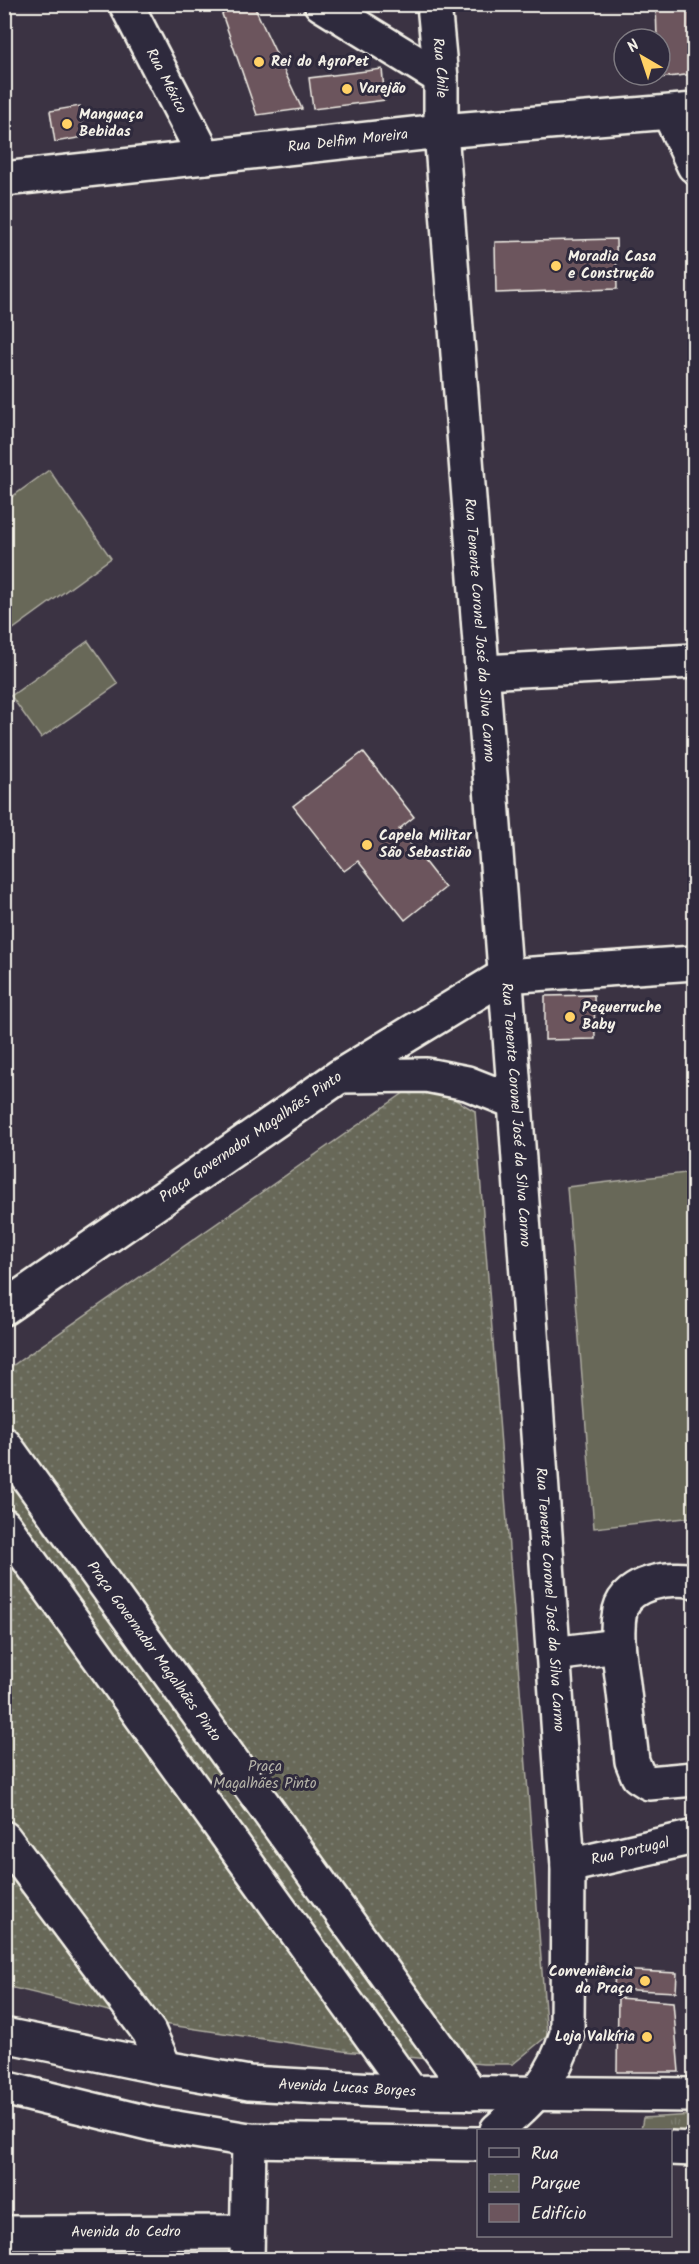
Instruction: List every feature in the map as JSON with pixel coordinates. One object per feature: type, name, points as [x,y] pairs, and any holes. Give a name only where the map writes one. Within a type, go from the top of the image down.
[{"type":"street","name":"Rua México","points":[[126,4],[204,157]]},
{"type":"street","points":[[321,4],[441,78]]},
{"type":"street","name":"Rua Chile","points":[[434,4],[441,78],[441,131]]},
{"type":"street","name":"Rua Delfim Moreira","points":[[4,179],[441,131],[682,111]]},
{"type":"street","points":[[682,111],[694,166]]},
{"type":"street","name":"Rua Tenente Coronel José da Silva Carmo","points":[[441,131],[515,1102],[568,1866],[567,2033],[561,2056],[538,2093],[498,2129]]},
{"type":"street","points":[[483,672],[694,661]]},
{"type":"street","points":[[504,976],[694,963]]},
{"type":"street","name":"Praça Governador Magalhães Pinto","points":[[4,1308],[340,1076],[504,976]]},
{"type":"street","points":[[340,1076],[426,1076],[467,1083],[515,1102]]},
{"type":"street","name":"Praça Governador Magalhães Pinto","points":[[4,1444],[471,2093]]},
{"type":"street","points":[[4,1525],[411,2092]]},
{"type":"street","points":[[694,1581],[655,1581],[636,1589],[625,1600],[620,1610],[618,1646],[632,1761],[638,1776],[649,1783],[694,1779]]},
{"type":"street","points":[[553,1654],[618,1646]]},
{"type":"street","name":"Rua Portugal","points":[[568,1866],[694,1837]]},
{"type":"street","points":[[4,1838],[149,2032],[165,2068]]},
{"type":"street","name":"Avenida Lucas Borges","points":[[4,2035],[249,2083],[411,2092],[694,2095]]},
{"type":"street","points":[[4,2088],[152,2124],[249,2140],[477,2145]]},
{"type":"street","points":[[247,2246],[249,2140]]},
{"type":"street","points":[[672,2148],[694,2149]]},
{"type":"street","name":"Avenida do Cedro","points":[[4,2232],[247,2246]]},
{"type":"green space","points":[[49,470],[111,558],[5,635],[5,502]]},
{"type":"green space","points":[[88,641],[118,684],[41,738],[11,696]]},
{"type":"green space","name":"Praça Magalhães Pinto","points":[[411,1088],[447,1095],[475,1111],[547,2036],[513,2064],[483,2064],[343,2051],[163,2024],[5,1986],[5,1371]]},
{"type":"green space","points":[[694,1172],[694,1517],[594,1528],[567,1187]]},
{"type":"green space","points":[[694,2115],[694,2133],[672,2134],[672,2129],[641,2129],[643,2118]]},
{"type":"building","name":"Rei do AgroPet","points":[[239,4],[253,4],[302,109],[257,115],[222,14]]},
{"type":"building","points":[[656,4],[694,4],[694,74],[672,77],[672,27],[657,27]]},
{"type":"building","name":"Varejão","points":[[382,69],[385,100],[313,109],[309,78]]},
{"type":"building","name":"Manguaça Bebidas","points":[[80,106],[84,137],[55,142],[50,111]]},
{"type":"building","name":"Moradia Casa e Construção","points":[[616,239],[617,289],[496,293],[495,242]]},
{"type":"building","name":"Capela Militar São Sebastião","points":[[363,752],[414,817],[399,829],[445,888],[405,920],[358,861],[344,871],[293,806]]},
{"type":"building","name":"Pequerruche Baby","points":[[594,995],[595,1039],[545,1040],[545,996]]},
{"type":"building","name":"Conveniência da Praça","points":[[615,1970],[677,1973],[676,1992],[614,1989]]},
{"type":"building","name":"Loja Valkíria","points":[[618,1998],[673,2002],[679,2072],[617,2072]]},
{"type":"place","name":"Rei do AgroPet","points":[[259,62]]},
{"type":"place","name":"Varejão","points":[[347,89]]},
{"type":"place","name":"Manguaça Bebidas","points":[[67,124]]},
{"type":"place","name":"Moradia Casa e Construção","points":[[556,266]]},
{"type":"place","name":"Capela Militar São Sebastião","points":[[367,845]]},
{"type":"place","name":"Pequerruche Baby","points":[[570,1017]]},
{"type":"place","name":"Conveniência da Praça","points":[[645,1981]]},
{"type":"place","name":"Loja Valkíria","points":[[647,2037]]}]
